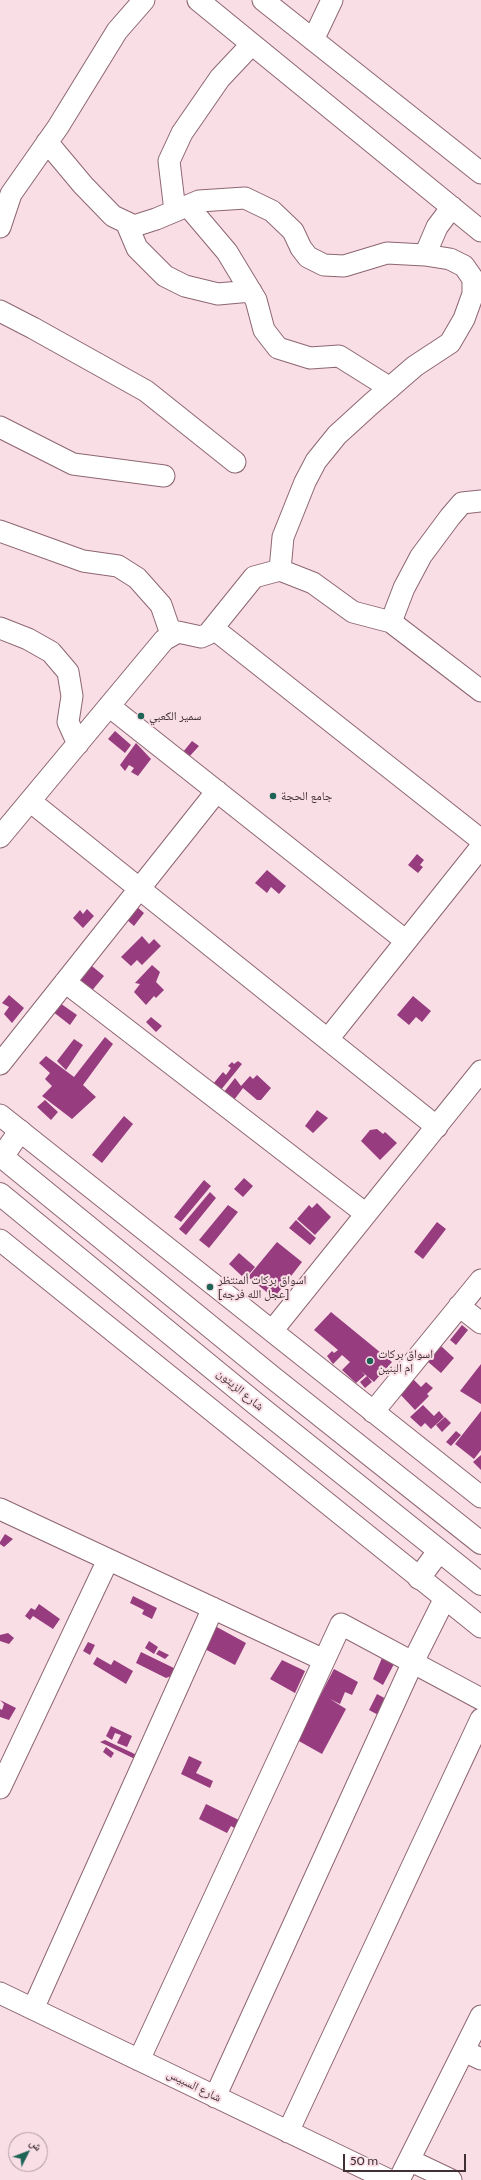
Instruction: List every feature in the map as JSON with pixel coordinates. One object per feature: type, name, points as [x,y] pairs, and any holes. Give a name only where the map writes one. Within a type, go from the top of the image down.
[{"type":"main road","points":[[20,1131],[1,1156],[219,1332],[272,1377],[481,1543]]},
{"type":"main road","name":"شارع الزيتون","points":[[0,1194],[256,1404],[481,1584]]},
{"type":"main road","points":[[198,1356],[210,1353],[214,1349],[218,1344],[219,1332]]},
{"type":"main road","points":[[256,1404],[252,1398],[254,1384],[259,1379],[272,1377]]},
{"type":"main road","points":[[419,1578],[439,1551]]},
{"type":"street","points":[[0,227],[11,194],[48,142],[117,31],[144,0]]},
{"type":"street","points":[[198,0],[481,231]]},
{"type":"street","points":[[263,0],[481,173]]},
{"type":"street","points":[[313,40],[332,0]]},
{"type":"street","points":[[252,44],[220,78],[182,133],[169,161],[181,208],[227,252],[256,300],[264,330],[278,348],[310,358],[339,356],[390,388]]},
{"type":"street","points":[[48,142],[83,185],[113,216],[134,226],[199,201],[245,198],[272,211],[293,231],[300,248],[308,256],[324,265],[344,266],[387,253],[425,255],[450,259],[464,266],[473,279],[472,322],[450,343],[415,366],[337,435],[316,461],[305,482],[283,537],[280,570]]},
{"type":"street","points":[[425,255],[437,227],[452,208]]},
{"type":"street","points":[[126,222],[137,248],[165,276],[185,286],[218,294],[251,291]]},
{"type":"street","points":[[0,311],[146,391],[235,462]]},
{"type":"street","points":[[0,427],[73,464],[164,476]]},
{"type":"street","points":[[391,622],[404,588],[421,556],[446,522],[462,503],[481,501]]},
{"type":"street","points":[[0,531],[83,561],[118,566],[137,578],[161,605],[171,634]]},
{"type":"street","points":[[0,837],[171,634],[178,632],[201,637],[208,634],[214,629],[254,577],[280,570],[313,583],[353,612],[391,622],[481,691]]},
{"type":"street","points":[[0,628],[28,639],[51,652],[68,672],[72,696],[68,722],[78,744]]},
{"type":"street","points":[[214,629],[481,840]]},
{"type":"street","points":[[110,706],[406,941]]},
{"type":"street","points":[[0,1064],[217,791]]},
{"type":"street","points":[[30,801],[437,1127]]},
{"type":"street","points":[[328,1039],[481,847]]},
{"type":"street","points":[[65,982],[366,1214]]},
{"type":"street","points":[[272,1331],[481,1071]]},
{"type":"street","points":[[0,1115],[481,1497]]},
{"type":"street","points":[[0,1240],[481,1627]]},
{"type":"street","points":[[373,1412],[481,1280]]},
{"type":"street","points":[[459,1306],[481,1323]]},
{"type":"street","points":[[0,1510],[324,1660]]},
{"type":"street","points":[[0,1788],[108,1560]]},
{"type":"street","points":[[215,2097],[412,1662],[445,1598]]},
{"type":"street","points":[[33,2009],[213,1608]]},
{"type":"street","points":[[139,2060],[341,1624],[481,1699]]},
{"type":"street","points":[[288,2132],[481,1718]]},
{"type":"street","name":"شارع السبيس","points":[[0,1993],[388,2180]]},
{"type":"street","points":[[399,2180],[409,2160],[472,2055],[481,2016]]},
{"type":"street","points":[[409,2160],[451,2180]]},
{"type":"building","points":[[115,731],[131,745],[125,753],[108,739]]},
{"type":"building","points":[[192,741],[199,746],[189,757],[183,752]]},
{"type":"building","points":[[136,743],[151,759],[138,776],[131,772],[134,768],[129,765],[125,771],[120,765]]},
{"type":"building","points":[[417,854],[424,860],[420,865],[423,867],[418,873],[408,865]]},
{"type":"building","points":[[267,870],[286,886],[279,894],[271,887],[267,893],[255,883]]},
{"type":"building","points":[[136,906],[144,913],[134,926],[126,919]]},
{"type":"building","points":[[87,909],[94,916],[83,928],[73,918],[80,910],[83,914]]},
{"type":"building","points":[[142,936],[149,944],[154,939],[161,946],[142,965],[137,960],[131,966],[121,957]]},
{"type":"building","points":[[87,962],[104,976],[90,993],[73,980]]},
{"type":"building","points":[[152,965],[160,972],[156,982],[164,990],[156,998],[154,996],[146,1005],[134,992],[140,984],[135,983]]},
{"type":"building","points":[[9,995],[24,1008],[12,1023],[4,1014],[9,1007],[2,1003]]},
{"type":"building","points":[[413,996],[431,1011],[422,1022],[416,1017],[409,1025],[397,1015]]},
{"type":"building","points":[[57,1001],[77,1015],[70,1025],[52,1011]]},
{"type":"building","points":[[151,1017],[162,1026],[156,1032],[146,1022]]},
{"type":"building","points":[[105,1037],[113,1044],[83,1085],[96,1097],[72,1119],[42,1096],[52,1086],[45,1079],[50,1073],[39,1063],[46,1056],[74,1077]]},
{"type":"building","points":[[74,1039],[83,1045],[66,1070],[57,1061]]},
{"type":"building","points":[[238,1061],[242,1064],[220,1091],[213,1084],[223,1072],[226,1075],[231,1068],[228,1066],[232,1062],[234,1064]]},
{"type":"building","points":[[257,1075],[271,1088],[261,1100],[257,1100],[243,1088],[234,1100],[224,1092],[235,1078],[241,1086],[250,1076],[253,1079]]},
{"type":"building","points":[[45,1100],[58,1112],[51,1120],[37,1107]]},
{"type":"building","points":[[317,1110],[328,1118],[313,1133],[305,1126]]},
{"type":"building","points":[[124,1116],[133,1124],[102,1163],[92,1155]]},
{"type":"building","points":[[377,1129],[383,1134],[385,1132],[397,1143],[380,1160],[361,1141],[370,1130]]},
{"type":"building","points":[[244,1178],[253,1186],[243,1197],[234,1189]]},
{"type":"building","points":[[204,1180],[211,1186],[181,1222],[174,1217]]},
{"type":"building","points":[[210,1192],[216,1198],[186,1235],[179,1229]]},
{"type":"building","points":[[317,1203],[331,1217],[315,1235],[297,1219],[309,1205],[312,1208]]},
{"type":"building","points":[[228,1205],[238,1212],[209,1248],[199,1240]]},
{"type":"building","points":[[296,1220],[316,1238],[310,1245],[289,1228]]},
{"type":"building","points":[[437,1222],[446,1229],[423,1259],[414,1252]]},
{"type":"building","points":[[277,1242],[302,1262],[274,1298],[248,1277]]},
{"type":"building","points":[[239,1253],[255,1267],[245,1279],[229,1264]]},
{"type":"building","points":[[331,1312],[392,1362],[374,1382],[361,1371],[365,1375],[356,1383],[342,1370],[350,1362],[342,1355],[333,1364],[327,1356],[332,1351],[334,1353],[338,1350],[314,1330]]},
{"type":"building","points":[[462,1325],[468,1330],[456,1345],[450,1340]]},
{"type":"building","points":[[431,1345],[437,1350],[441,1346],[454,1358],[441,1373],[427,1361]]},
{"type":"building","points":[[481,1364],[481,1404],[460,1391]]},
{"type":"building","points":[[367,1376],[372,1382],[365,1388],[360,1382]]},
{"type":"building","points":[[413,1379],[421,1387],[426,1382],[433,1388],[427,1394],[429,1396],[415,1410],[399,1393]]},
{"type":"building","points":[[423,1405],[434,1416],[439,1411],[444,1417],[431,1429],[425,1423],[421,1427],[410,1417]]},
{"type":"building","points":[[481,1411],[481,1450],[474,1459],[455,1444]]},
{"type":"building","points":[[445,1417],[451,1423],[442,1432],[436,1425]]},
{"type":"building","points":[[456,1431],[461,1435],[451,1446],[446,1442]]},
{"type":"building","points":[[481,1455],[481,1470],[473,1462]]},
{"type":"building","points":[[5,1534],[13,1539],[4,1547],[0,1544],[0,1542]]},
{"type":"building","points":[[133,1596],[157,1608],[152,1619],[142,1614],[144,1610],[130,1603]]},
{"type":"building","points":[[39,1604],[60,1619],[53,1629],[33,1616],[30,1620],[25,1616],[31,1608],[35,1610]]},
{"type":"building","points":[[215,1626],[246,1643],[235,1665],[203,1648]]},
{"type":"building","points":[[8,1633],[14,1638],[9,1644],[0,1641],[0,1635]]},
{"type":"building","points":[[149,1641],[158,1647],[154,1654],[145,1648]]},
{"type":"building","points":[[88,1642],[95,1645],[90,1655],[83,1651]]},
{"type":"building","points":[[159,1650],[169,1655],[165,1659],[156,1654]]},
{"type":"building","points":[[141,1652],[182,1672],[166,1678],[136,1663]]},
{"type":"building","points":[[97,1657],[111,1665],[114,1660],[133,1671],[126,1684],[93,1664]]},
{"type":"building","points":[[382,1658],[394,1664],[383,1685],[373,1679]]},
{"type":"building","points":[[282,1660],[305,1671],[295,1693],[270,1679]]},
{"type":"building","points":[[334,1669],[358,1682],[352,1695],[345,1692],[340,1704],[330,1699],[346,1709],[322,1754],[297,1740]]},
{"type":"building","points":[[377,1694],[390,1701],[382,1717],[369,1710]]},
{"type":"building","points":[[0,1700],[16,1708],[9,1720],[0,1717],[0,1709],[2,1710],[4,1704]]},
{"type":"building","points":[[111,1726],[132,1736],[127,1747],[117,1743],[121,1735],[115,1733],[112,1740],[106,1736]]},
{"type":"building","points":[[105,1740],[139,1756],[137,1760],[100,1742]]},
{"type":"building","points":[[106,1747],[114,1753],[111,1758],[103,1752]]},
{"type":"building","points":[[189,1756],[202,1762],[196,1773],[213,1781],[210,1788],[181,1774]]},
{"type":"building","points":[[206,1804],[243,1822],[239,1831],[231,1826],[227,1833],[199,1819]]},
{"type":"place","name":"سمير الكعبي","points":[[141,716]]},
{"type":"place","name":"جامع الحجة","points":[[273,796]]},
{"type":"place","name":"اسواق بركات ألمنتظر [عجل الله فرجه]","points":[[210,1287]]},
{"type":"place","name":"اسواق بركات ام البنين","points":[[370,1361]]}]
